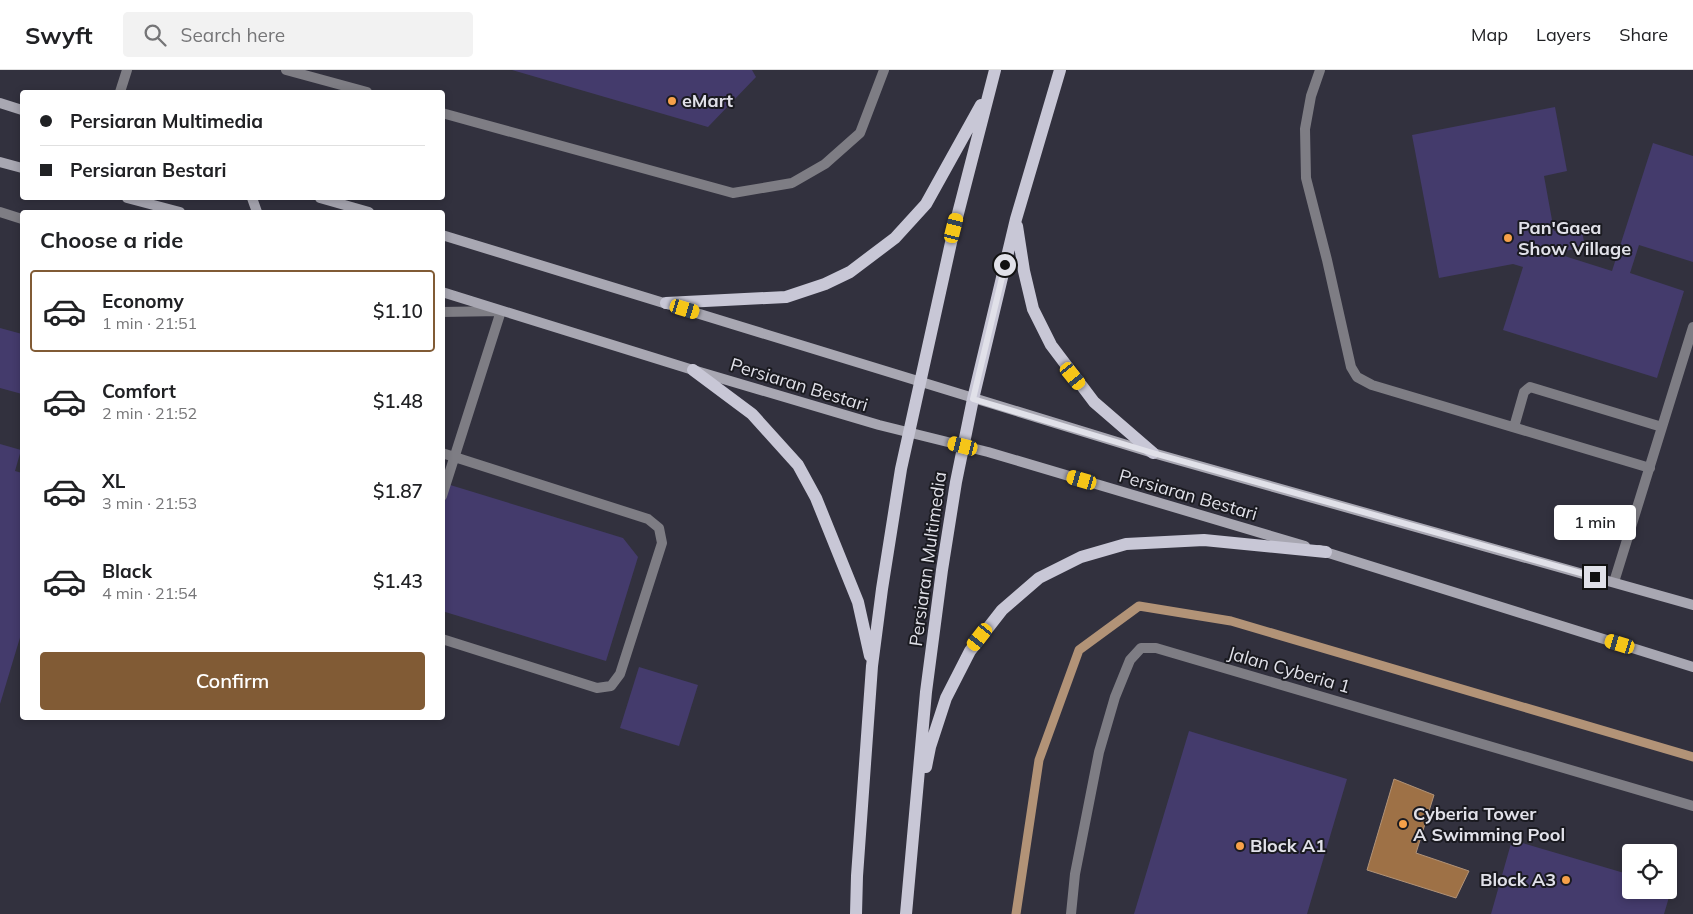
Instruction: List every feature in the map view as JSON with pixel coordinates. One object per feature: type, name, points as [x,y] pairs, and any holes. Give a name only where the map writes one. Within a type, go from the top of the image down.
[{"type":"main road","points":[[856,914],[872,666],[901,469],[954,228],[995,70]]},
{"type":"main road","name":"Persiaran Multimedia","points":[[906,914],[926,692],[942,570],[963,446],[1016,219],[1060,70]]},
{"type":"main road","points":[[666,303],[786,297],[825,284],[850,272],[895,238],[926,204],[992,84]]},
{"type":"main road","points":[[0,103],[20,109]]},
{"type":"main road","points":[[0,162],[20,167]]},
{"type":"main road","points":[[135,200],[172,210]]},
{"type":"main road","points":[[327,200],[362,210]]},
{"type":"main road","points":[[1016,219],[1024,271],[1033,309],[1051,345],[1094,402],[1153,453]]},
{"type":"main road","name":"Persiaran Bestari","points":[[445,236],[1153,453],[1693,605]]},
{"type":"main road","name":"Persiaran Bestari","points":[[445,293],[693,370],[909,433],[963,446],[1326,552],[1693,667]]},
{"type":"main road","points":[[693,370],[752,414],[798,465],[816,498],[858,602],[872,666]]},
{"type":"main road","points":[[913,827],[930,747],[946,698],[970,651],[1002,610],[1040,578],[1081,557],[1126,544],[1204,540],[1326,552]]},
{"type":"street","points":[[121,90],[127,70]]},
{"type":"street","points":[[286,70],[360,90]]},
{"type":"street","points":[[445,114],[733,193],[792,184],[825,164],[860,133],[884,70]]},
{"type":"street","points":[[1320,70],[1311,96],[1305,129],[1306,178],[1351,367],[1357,377],[1372,385],[1650,468]]},
{"type":"street","points":[[0,212],[20,218]]},
{"type":"street","points":[[445,312],[501,311],[445,487]]},
{"type":"street","points":[[1614,582],[1693,326]]},
{"type":"street","points":[[1514,427],[1524,392],[1530,387],[1662,427]]},
{"type":"street","points":[[445,454],[648,519],[660,528],[662,543],[620,674],[611,686],[597,688],[445,639]]},
{"type":"street","name":"Jalan Cyberia 1","points":[[1071,914],[1075,874],[1099,752],[1115,697],[1130,660],[1142,648],[1156,648],[1693,806]]},
{"type":"shaded area","name":"Cyberia Tower A Swimming Pool","points":[[1394,779],[1434,795],[1416,853],[1469,871],[1456,898],[1367,870]]},
{"type":"building","points":[[512,70],[752,70],[756,77],[708,127]]},
{"type":"building","name":"Pan'Gaea Show Village","points":[[1555,107],[1567,171],[1544,176],[1554,231],[1581,226],[1585,247],[1555,253],[1612,271],[1653,143],[1693,156],[1693,262],[1639,245],[1630,273],[1684,291],[1657,378],[1503,330],[1523,267],[1513,264],[1439,278],[1412,135]]},
{"type":"building","points":[[0,328],[20,333],[20,393],[0,388]]},
{"type":"building","points":[[0,444],[20,450],[15,471],[20,472],[20,638],[0,704]]},
{"type":"building","points":[[447,484],[623,538],[638,557],[606,661],[445,612],[445,490]]},
{"type":"building","points":[[639,667],[698,685],[679,746],[620,728]]},
{"type":"building","name":"Block A1","points":[[1189,731],[1347,779],[1307,914],[1134,914]]},
{"type":"building","name":"Block A3","points":[[1512,840],[1622,872],[1622,899],[1668,899],[1664,914],[1491,914]]},
{"type":"waterway","points":[[1016,914],[1039,760],[1079,650],[1139,606],[1231,621],[1693,757]]},
{"type":"place","name":"eMart","points":[[672,101]]},
{"type":"place","name":"Pan'Gaea Show Village","points":[[1508,238]]},
{"type":"place","name":"Cyberia Tower A Swimming Pool","points":[[1403,824]]},
{"type":"place","name":"Block A1","points":[[1240,846]]},
{"type":"place","name":"Block A3","points":[[1566,880]]},
{"type":"route","points":[[1005,265],[973,399],[1153,453],[1595,577]]}]
